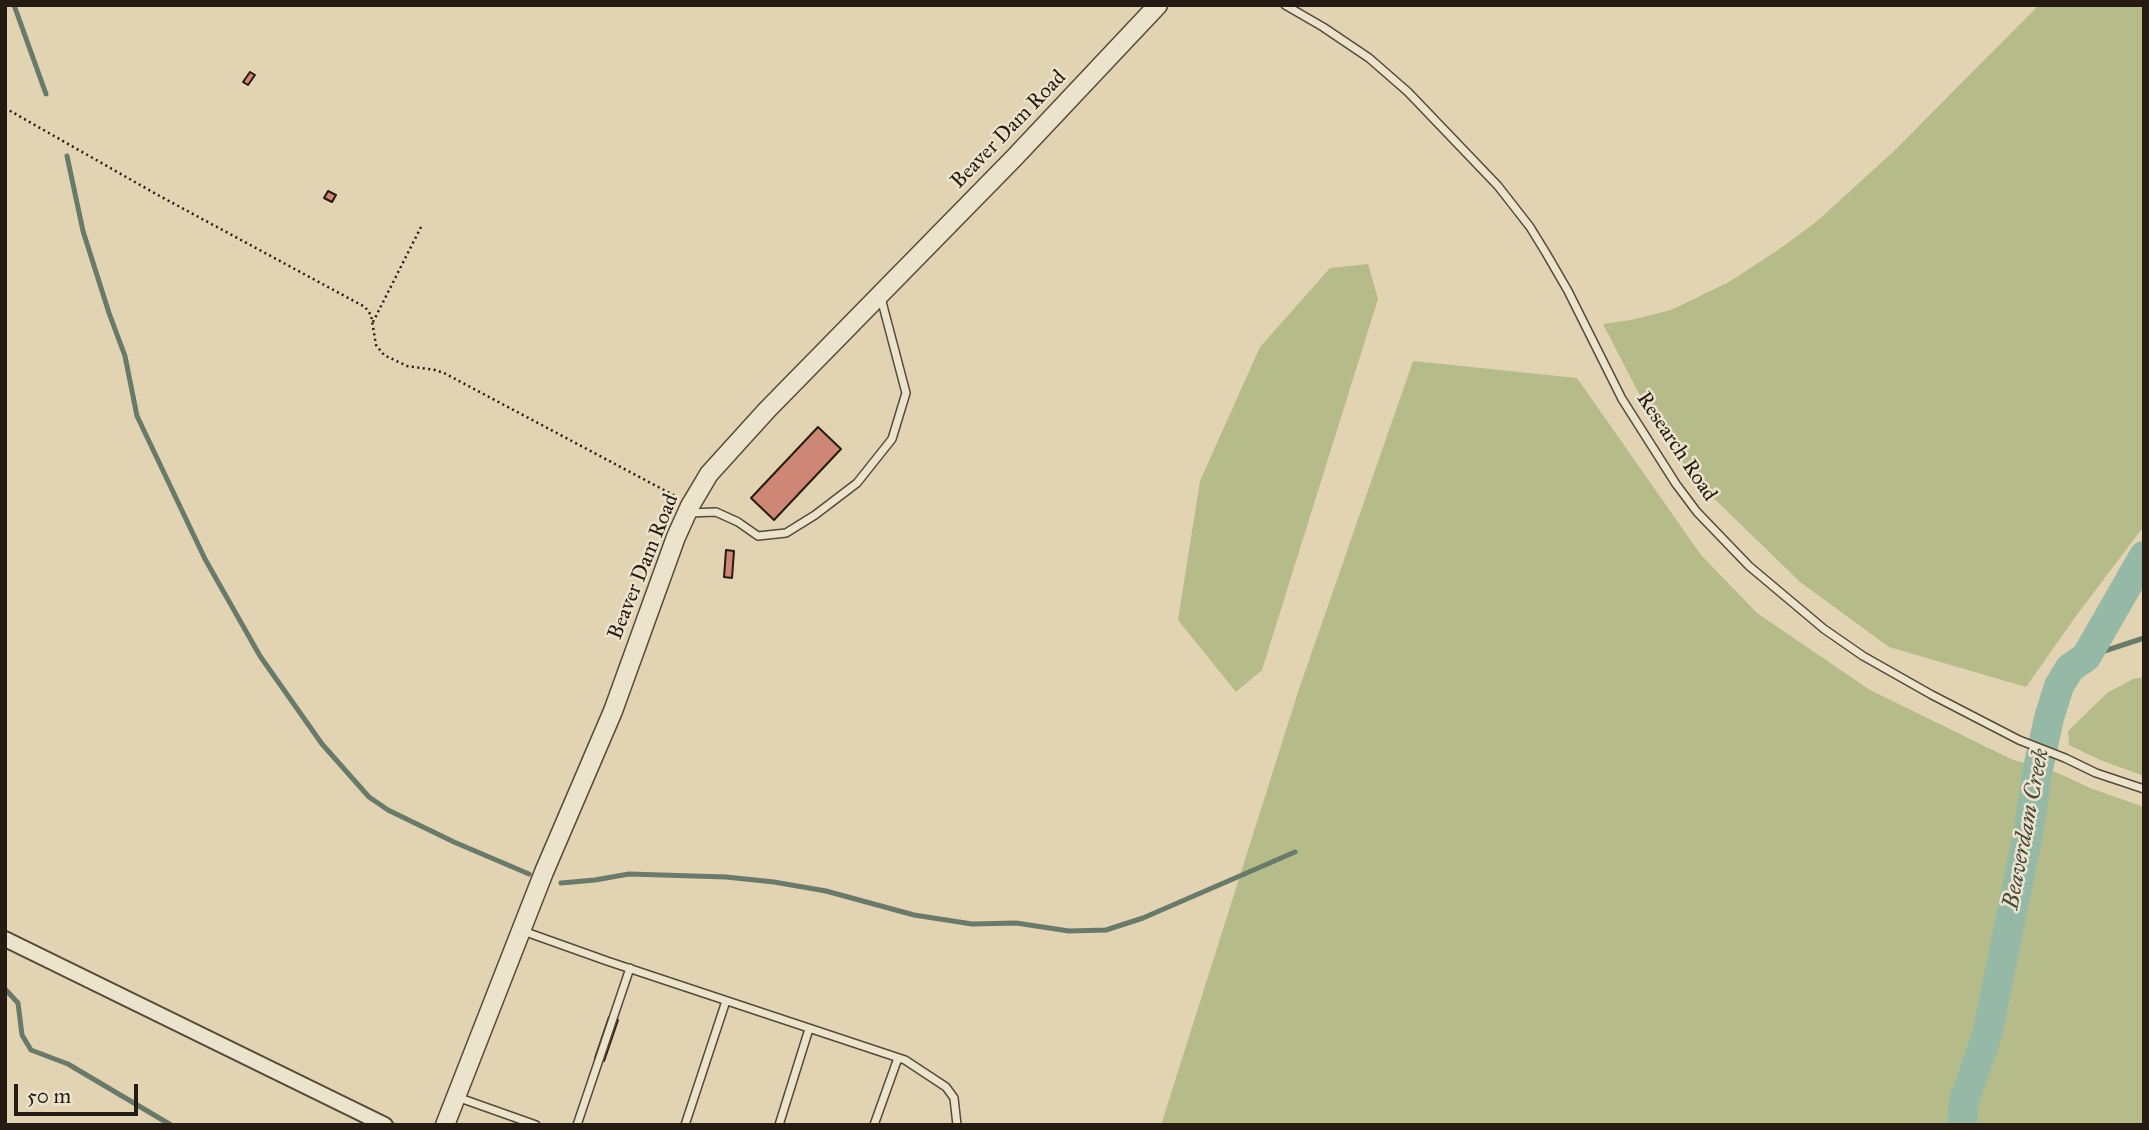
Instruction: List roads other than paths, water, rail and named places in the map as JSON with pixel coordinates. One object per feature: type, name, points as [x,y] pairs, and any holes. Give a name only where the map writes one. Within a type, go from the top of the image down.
[{"type":"street","name":"Beaver Dam Road","points":[[445,1125],[521,930],[613,711],[676,537],[709,474],[1158,5]]},
{"type":"street","points":[[5,939],[384,1125]]},
{"type":"lane","name":"Research Road","points":[[1285,5],[1324,27],[1369,58],[1408,92],[1499,186],[1546,253],[1622,399],[1658,458],[1697,512],[1741,557],[1824,629],[1864,656],[2019,740],[2096,773],[2144,789]]},
{"type":"lane","points":[[689,508],[716,512],[738,522],[758,536],[786,533],[857,483],[892,439],[906,393],[880,296]]},
{"type":"lane","points":[[521,930],[898,1058],[922,1070],[946,1087],[954,1098],[957,1125]]},
{"type":"lane","points":[[577,1125],[631,968]]},
{"type":"lane","points":[[685,1125],[726,1001]]},
{"type":"lane","points":[[779,1125],[810,1029]]},
{"type":"lane","points":[[874,1125],[898,1058]]},
{"type":"lane","points":[[456,1097],[536,1125]]},
{"type":"waterway","points":[[14,5],[46,94]]},
{"type":"waterway","points":[[67,156],[83,231],[125,356],[137,416],[205,559],[260,656],[322,744],[369,797],[388,810],[454,842],[529,874]]},
{"type":"waterway","name":"Beaverdam Creek","points":[[1962,1125],[1964,1101],[1987,1035],[2029,828],[2037,773],[2059,686],[2070,668],[2086,657],[2144,556]]},
{"type":"waterway","points":[[2086,657],[2144,638]]},
{"type":"waterway","points":[[561,883],[629,874],[726,877],[826,891],[914,915],[972,924],[1016,923],[1069,931],[1106,930],[1143,918],[1295,852]]},
{"type":"waterway","points":[[5,989],[18,1003],[22,1035],[31,1050],[68,1064],[171,1125]]}]
